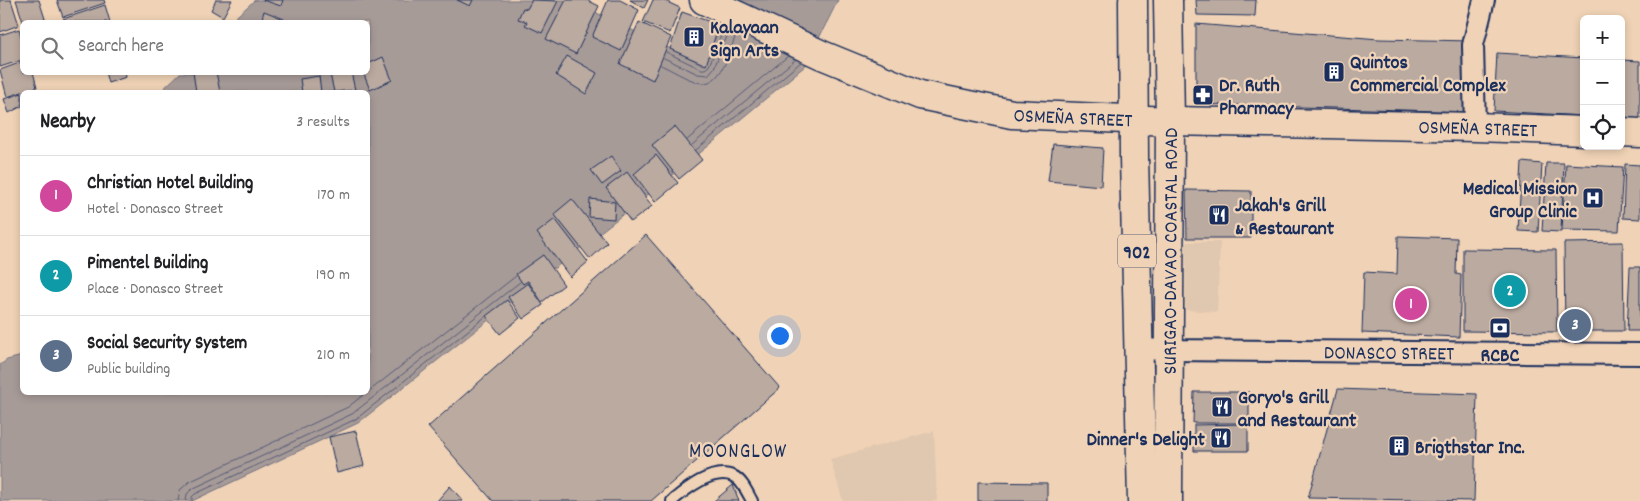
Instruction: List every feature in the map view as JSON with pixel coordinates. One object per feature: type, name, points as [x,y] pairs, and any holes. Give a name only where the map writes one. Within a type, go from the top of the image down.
[{"type":"main road","name":"SURIGAO-DAVAO COASTAL ROAD","points":[[1133,0],[1142,501]]},
{"type":"main road","name":"SURIGAO-DAVAO COASTAL ROAD","points":[[1168,0],[1170,122],[1168,501]]},
{"type":"main road","name":"OSMEÑA STREET","points":[[713,4],[822,55],[920,95],[1012,114],[1170,122],[1475,127],[1580,131]]},
{"type":"main road","points":[[1625,132],[1640,133]]},
{"type":"street","points":[[1475,127],[1473,45],[1484,0]]},
{"type":"street","name":"DONASCO STREET","points":[[1139,349],[1640,354]]},
{"type":"lane","points":[[672,501],[685,490],[705,478],[722,474],[734,476],[744,486],[752,501]]},
{"type":"shaded area","points":[[1186,242],[1220,242],[1217,312],[1186,310]]},
{"type":"shaded area","points":[[934,431],[937,501],[843,501],[830,459]]},
{"type":"water","points":[[255,0],[570,0],[704,65],[730,0],[838,0],[805,66],[683,167],[358,423],[192,501],[0,501],[0,365],[7,360],[20,357],[20,395],[370,395],[370,90],[162,90],[178,75],[370,75],[370,20],[232,20]]},
{"type":"building","points":[[0,0],[11,0],[19,25],[0,32]]},
{"type":"building","points":[[16,0],[39,0],[45,20],[22,20]]},
{"type":"building","points":[[57,0],[104,0],[105,3],[63,17]]},
{"type":"building","points":[[216,0],[232,0],[223,17],[211,10]]},
{"type":"building","points":[[263,0],[283,0],[281,6]]},
{"type":"building","points":[[457,0],[473,0],[470,6]]},
{"type":"building","points":[[532,0],[558,1],[542,33],[525,25],[527,22],[518,19],[523,8],[527,9]]},
{"type":"building","points":[[566,0],[587,0],[599,6],[576,54],[546,39]]},
{"type":"building","points":[[608,0],[620,0],[639,10],[621,51],[592,37]]},
{"type":"building","points":[[630,0],[648,0],[644,8]]},
{"type":"building","points":[[653,0],[663,0],[680,8],[670,33],[643,22]]},
{"type":"building","points":[[1196,0],[1256,0],[1255,16],[1197,15]]},
{"type":"building","points":[[105,5],[109,20],[63,20]]},
{"type":"building","points":[[264,11],[284,19],[284,20],[262,20]]},
{"type":"building","name":"Kalayaan Sign Arts","points":[[682,12],[719,25],[706,65],[670,49]]},
{"type":"building","points":[[639,22],[671,37],[653,80],[620,64]]},
{"type":"building","name":"Quintos Commercial Complex","points":[[1196,24],[1379,39],[1472,41],[1473,112],[1196,104]]},
{"type":"building","points":[[19,29],[20,61],[0,67],[0,35]]},
{"type":"building","points":[[1497,53],[1580,58],[1580,116],[1494,111]]},
{"type":"building","points":[[567,56],[597,73],[586,94],[556,75]]},
{"type":"building","points":[[383,57],[392,80],[370,90],[364,75],[370,75],[370,63]]},
{"type":"building","points":[[1625,60],[1640,61],[1640,119],[1625,118]]},
{"type":"building","points":[[20,63],[20,75],[34,75],[37,87],[20,90],[20,93],[7,97],[0,70]]},
{"type":"building","points":[[106,75],[126,75],[126,77],[108,83]]},
{"type":"building","points":[[193,75],[217,75],[220,90],[196,90]]},
{"type":"building","points":[[330,75],[352,75],[355,90],[334,90]]},
{"type":"building","points":[[319,76],[321,90],[302,90],[300,79]]},
{"type":"building","points":[[20,94],[20,107],[9,113],[4,99]]},
{"type":"building","points":[[675,126],[702,160],[679,179],[652,145]]},
{"type":"building","points":[[1053,144],[1103,148],[1101,186],[1048,181]]},
{"type":"building","points":[[656,155],[678,183],[655,202],[634,174]]},
{"type":"building","points":[[611,156],[621,171],[602,185],[591,170]]},
{"type":"building","points":[[1522,162],[1542,164],[1538,232],[1518,231]]},
{"type":"building","points":[[1546,163],[1564,163],[1561,232],[1542,231]]},
{"type":"building","name":"Medical Mission Group Clinic","points":[[1566,164],[1623,167],[1619,231],[1562,230]]},
{"type":"building","points":[[1625,164],[1640,165],[1640,219],[1623,218]]},
{"type":"building","points":[[627,172],[652,206],[631,222],[606,188]]},
{"type":"building","name":"Jakah's Grill & Restaurant","points":[[1186,190],[1251,191],[1251,238],[1187,238]]},
{"type":"building","points":[[572,199],[607,243],[590,259],[554,214]]},
{"type":"building","points":[[590,199],[615,202],[614,219],[589,217]]},
{"type":"building","points":[[555,219],[588,262],[570,277],[537,233]]},
{"type":"building","points":[[646,235],[780,388],[651,501],[493,501],[428,427]]},
{"type":"building","points":[[1398,236],[1457,238],[1456,274],[1461,275],[1459,337],[1362,333],[1364,272],[1397,274]]},
{"type":"building","points":[[1623,242],[1624,331],[1565,331],[1564,243]]},
{"type":"building","points":[[1463,249],[1556,250],[1557,332],[1463,331]]},
{"type":"building","points":[[543,255],[564,285],[542,302],[528,281],[523,284],[516,274]]},
{"type":"building","points":[[1630,267],[1640,267],[1640,331],[1627,331]]},
{"type":"building","points":[[528,283],[543,305],[523,319],[508,297]]},
{"type":"building","points":[[507,300],[520,318],[500,334],[486,316]]},
{"type":"building","name":"Brigthstar Inc.","points":[[1338,389],[1477,394],[1474,501],[1308,498]]},
{"type":"building","name":"Goryo's Grill and Restaurant","points":[[1194,392],[1249,392],[1249,423],[1193,423]]},
{"type":"building","name":"Dinner's Delight","points":[[1248,424],[1248,451],[1194,451],[1194,425]]},
{"type":"building","points":[[356,431],[364,466],[337,473],[329,437]]},
{"type":"building","points":[[978,482],[1047,483],[1047,501],[978,501]]},
{"type":"building","points":[[733,485],[739,501],[714,501]]},
{"type":"building","points":[[450,486],[463,501],[437,501]]},
{"type":"place","name":"Kalayaan Sign Arts","points":[[694,37]]},
{"type":"place","name":"Quintos Commercial Complex","points":[[1334,72]]},
{"type":"place","name":"Dr. Ruth Pharmacy","points":[[1203,95]]},
{"type":"place","name":"Medical Mission Group Clinic","points":[[1593,198]]},
{"type":"place","name":"Jakah's Grill & Restaurant","points":[[1219,215]]},
{"type":"place","name":"Pimentel Building","points":[[1510,291]]},
{"type":"place","name":"Christian Hotel Building","points":[[1411,304]]},
{"type":"place","name":"Social Security System","points":[[1575,325]]},
{"type":"place","name":"RCBC","points":[[1500,328]]},
{"type":"place","name":"Goryo's Grill and Restaurant","points":[[1222,407]]},
{"type":"place","name":"Dinner's Delight","points":[[1221,438]]},
{"type":"place","name":"Brigthstar Inc.","points":[[1399,446]]},
{"type":"district","name":"MOONGLOW","points":[[738,450]]}]
